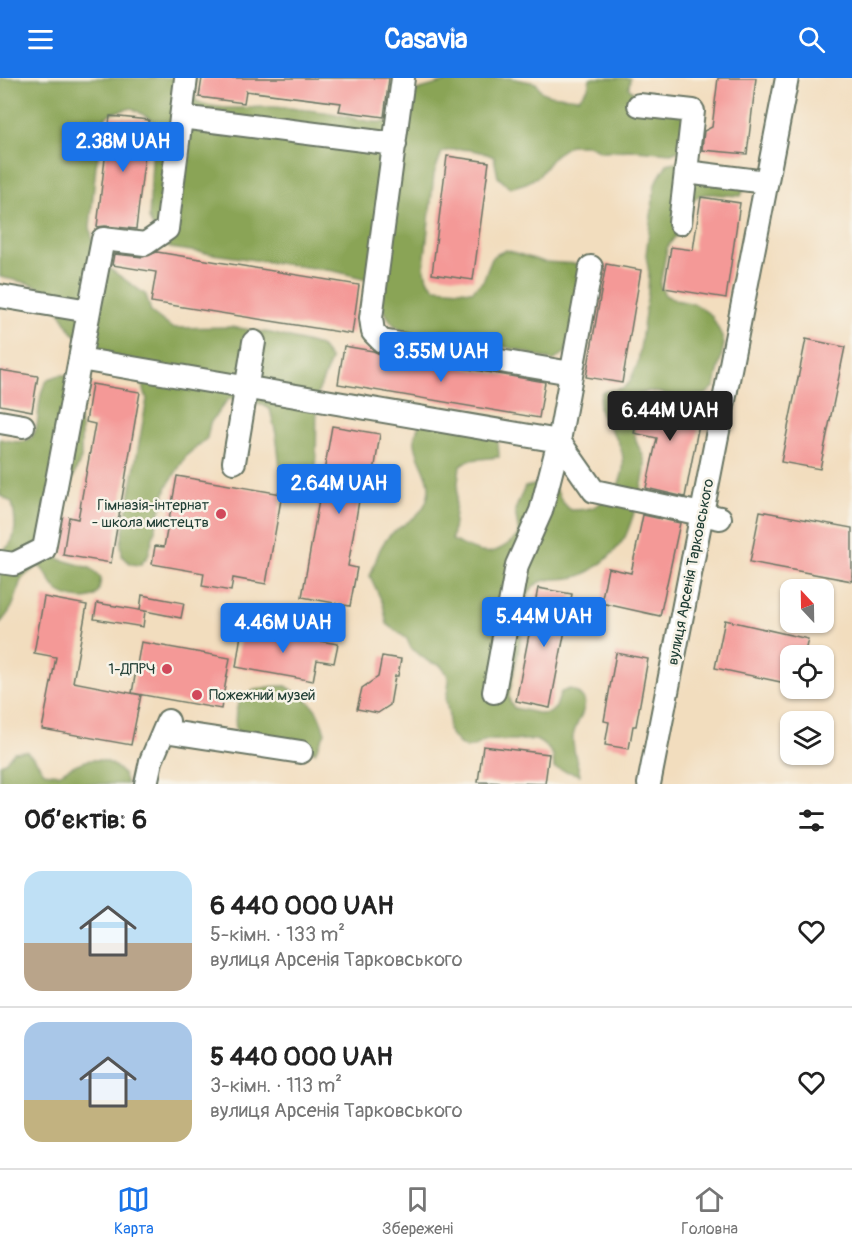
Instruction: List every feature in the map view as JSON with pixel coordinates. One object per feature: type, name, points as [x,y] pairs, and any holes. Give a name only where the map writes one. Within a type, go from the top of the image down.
[{"type":"street","points":[[0,562],[14,564],[44,549],[103,239],[145,244],[167,230],[186,78]]},
{"type":"street","points":[[403,78],[371,318],[373,332],[382,341],[571,373]]},
{"type":"street","name":"вулиця Арсенія Тарковського","points":[[649,784],[711,516],[766,182],[787,78]]},
{"type":"street","points":[[639,105],[693,111],[680,223]]},
{"type":"street","points":[[181,117],[395,144]]},
{"type":"street","points":[[686,172],[766,182]]},
{"type":"street","points":[[494,692],[517,565],[541,511],[559,441],[591,267]]},
{"type":"street","points":[[0,296],[89,311]]},
{"type":"street","points":[[234,462],[254,342]]},
{"type":"street","points":[[80,359],[559,441],[594,491],[711,516]]},
{"type":"street","points":[[0,422],[23,426]]},
{"type":"street","points":[[146,784],[151,761],[166,726],[301,752]]},
{"type":"green space","points":[[0,78],[195,78],[196,101],[214,107],[296,109],[333,113],[375,122],[392,121],[404,97],[417,90],[459,78],[510,78],[536,83],[542,92],[550,95],[579,98],[588,88],[590,78],[630,78],[629,88],[637,96],[689,102],[684,148],[671,153],[636,150],[601,151],[588,145],[570,145],[555,155],[539,176],[510,188],[498,177],[494,157],[468,150],[442,152],[434,174],[424,266],[427,279],[435,288],[472,291],[483,281],[493,256],[506,250],[544,262],[579,264],[588,277],[566,352],[553,361],[506,347],[430,340],[405,332],[395,326],[387,316],[371,280],[334,271],[170,248],[158,238],[149,219],[154,121],[132,108],[111,113],[105,118],[96,165],[90,227],[94,248],[106,266],[146,295],[151,312],[172,328],[232,327],[271,333],[320,346],[331,360],[317,395],[316,468],[311,481],[301,488],[287,480],[280,467],[270,409],[255,401],[228,399],[210,423],[207,438],[187,455],[167,486],[148,556],[140,565],[131,564],[122,556],[121,543],[147,399],[142,383],[129,365],[101,355],[72,332],[46,290],[0,277]]},
{"type":"green space","points":[[680,161],[717,163],[736,167],[745,187],[741,196],[709,194],[700,195],[694,200],[689,207],[684,229],[667,248],[660,285],[665,295],[675,300],[695,304],[711,315],[724,344],[715,386],[705,395],[676,396],[649,391],[639,395],[634,429],[645,462],[637,502],[625,537],[610,555],[583,575],[545,581],[534,586],[530,591],[509,695],[514,708],[542,714],[550,713],[556,707],[561,692],[570,689],[579,693],[585,704],[573,742],[580,775],[554,768],[553,755],[546,746],[536,740],[486,740],[466,748],[458,743],[448,730],[449,717],[446,700],[449,682],[447,674],[440,665],[429,662],[411,648],[407,639],[387,624],[383,604],[370,576],[385,541],[419,513],[426,502],[429,491],[428,481],[417,452],[416,432],[425,418],[442,410],[479,416],[489,422],[495,430],[499,457],[470,460],[460,465],[452,540],[480,552],[494,552],[519,535],[515,510],[525,487],[538,484],[555,488],[570,510],[595,506],[613,492],[620,480],[623,459],[620,446],[601,414],[599,400],[602,392],[623,388],[629,383],[638,363],[648,292],[649,273],[646,255],[655,184],[667,164]]},
{"type":"green space","points":[[60,375],[74,376],[81,430],[81,458],[53,529],[53,548],[59,559],[90,568],[101,578],[99,589],[95,596],[90,598],[79,599],[68,596],[56,589],[39,566],[21,580],[12,607],[0,624],[0,551],[10,543],[15,524],[12,503],[0,495],[0,439],[15,442],[25,441],[32,437],[36,430],[43,388],[48,379]]},
{"type":"green space","points":[[286,686],[312,704],[319,716],[325,733],[315,752],[292,742],[237,737],[236,711],[244,696],[261,688]]},
{"type":"green space","points":[[26,751],[44,772],[59,774],[88,760],[103,760],[121,771],[127,784],[0,784],[0,764],[14,752]]},
{"type":"building","points":[[202,78],[389,78],[384,117],[339,111],[341,103],[246,91],[244,103],[199,97]]},
{"type":"building","points":[[718,78],[756,78],[747,154],[702,150],[704,131],[712,127]]},
{"type":"building","points":[[110,116],[149,120],[136,229],[97,227]]},
{"type":"building","points":[[447,156],[489,162],[473,280],[432,274]]},
{"type":"building","points":[[701,197],[740,203],[726,298],[664,288],[671,247],[693,250]]},
{"type":"building","points":[[157,252],[359,285],[352,334],[151,302],[156,272],[112,265],[114,254],[143,257]]},
{"type":"building","points":[[606,264],[641,270],[622,383],[586,377]]},
{"type":"building","points":[[806,339],[845,347],[820,469],[781,462]]},
{"type":"building","points":[[344,346],[545,382],[539,418],[338,384]]},
{"type":"building","points":[[0,370],[38,376],[32,411],[0,405]]},
{"type":"building","points":[[92,384],[140,392],[111,563],[63,555],[69,517],[78,519],[95,424],[86,422]]},
{"type":"building","points":[[643,396],[702,408],[685,497],[646,488],[657,438],[634,433]]},
{"type":"building","points":[[332,426],[380,434],[374,472],[364,471],[348,566],[357,568],[350,606],[302,597]]},
{"type":"building","points":[[177,476],[282,494],[266,584],[233,578],[231,591],[202,586],[204,573],[152,564],[155,546],[164,547]]},
{"type":"building","points":[[760,511],[852,528],[852,581],[750,562]]},
{"type":"building","points":[[643,515],[680,523],[660,616],[601,603],[608,568],[631,573]]},
{"type":"building","points":[[538,588],[572,594],[550,708],[516,701]]},
{"type":"building","points":[[142,595],[184,603],[181,618],[140,610]]},
{"type":"building","points":[[44,597],[87,605],[73,682],[141,695],[131,745],[42,729],[56,657],[34,653]]},
{"type":"building","points":[[97,603],[145,611],[143,627],[94,619]]},
{"type":"building","points":[[725,620],[808,639],[807,645],[780,645],[780,682],[715,668]]},
{"type":"building","points":[[242,628],[338,644],[334,663],[317,660],[313,681],[236,667]]},
{"type":"building","points":[[141,642],[230,658],[221,709],[132,693]]},
{"type":"building","points":[[616,653],[648,659],[636,726],[633,726],[629,749],[605,745],[609,722],[604,721]]},
{"type":"building","points":[[382,656],[401,659],[398,676],[395,676],[390,705],[378,713],[357,709],[362,688],[378,677]]},
{"type":"building","points":[[483,746],[549,754],[545,784],[478,782]]},
{"type":"place","name":"Гімназія-інтернат - школа мистецтв","points":[[221,514]]},
{"type":"place","name":"1-ДПРЧ","points":[[167,669]]},
{"type":"place","name":"Пожежний музей","points":[[197,695]]}]
